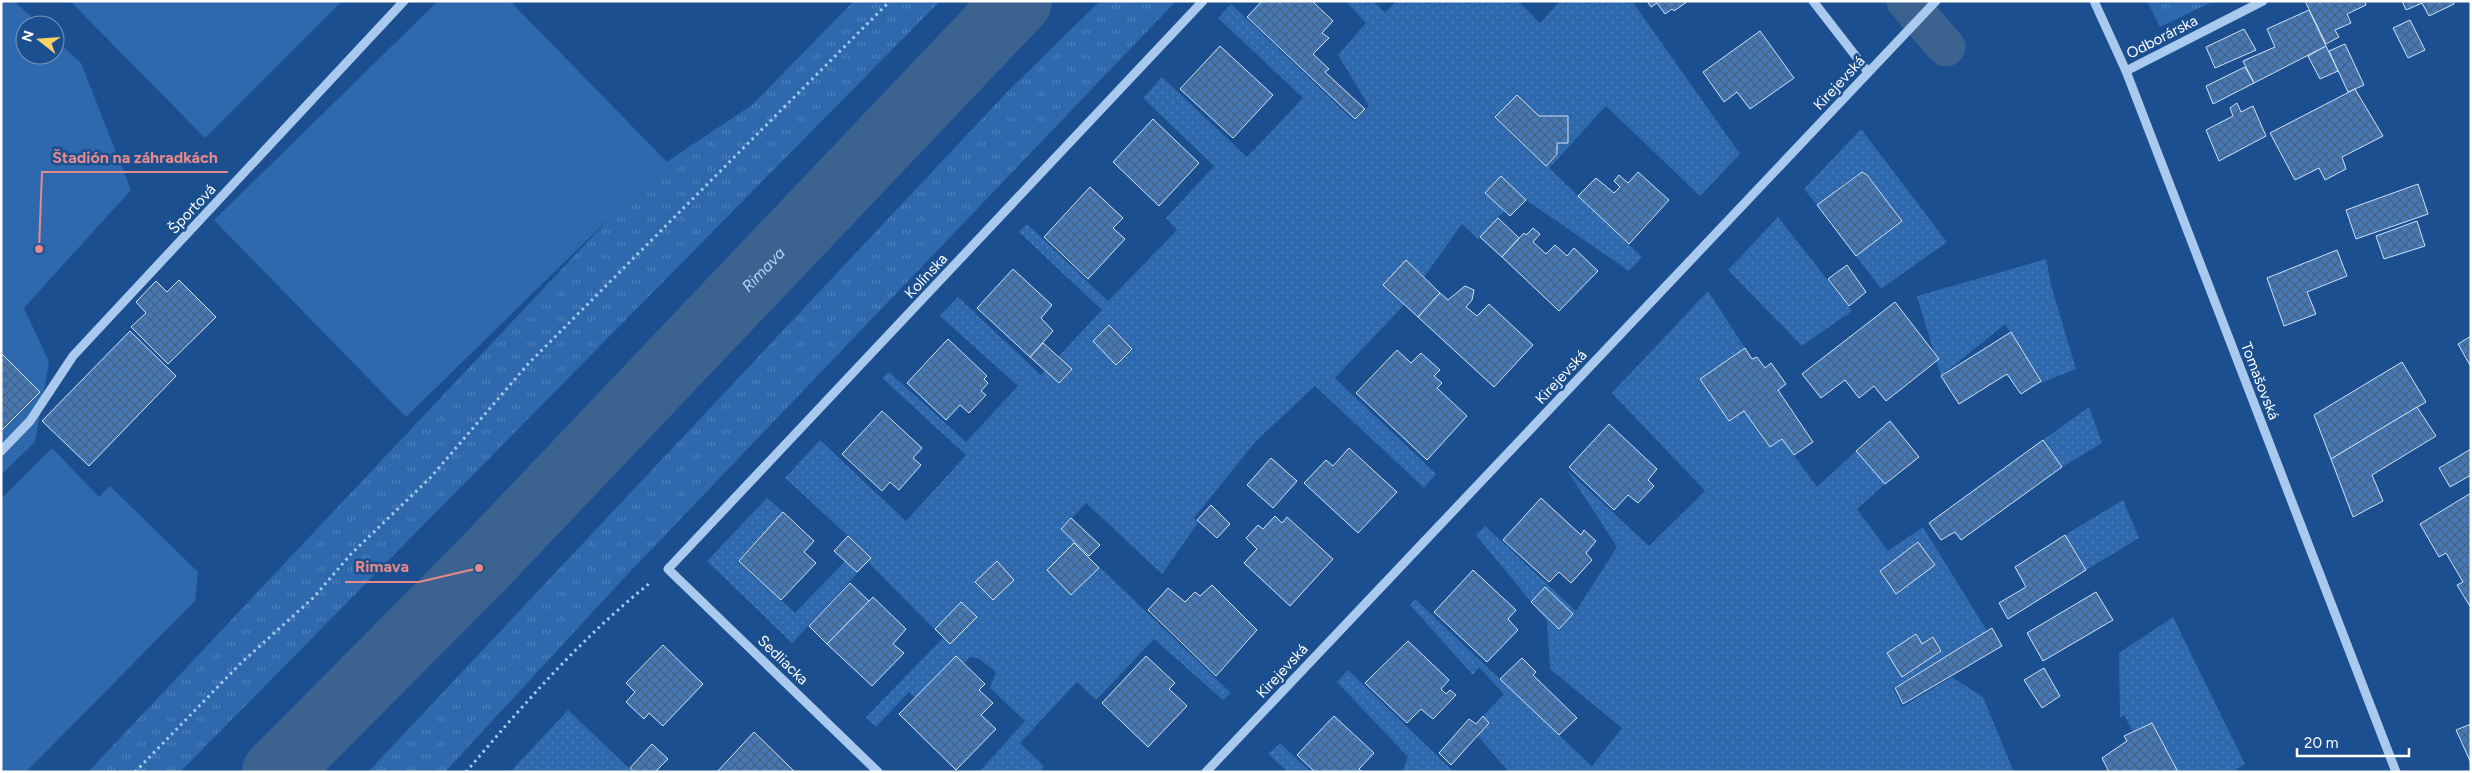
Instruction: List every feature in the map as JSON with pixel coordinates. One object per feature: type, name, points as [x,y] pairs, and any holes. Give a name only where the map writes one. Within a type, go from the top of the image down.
[{"type":"street","name":"Športová","points":[[1,451],[30,421],[73,356],[404,1]]},
{"type":"street","name":"Kolínska","points":[[668,569],[1203,1]]},
{"type":"street","points":[[1813,1],[1868,72]]},
{"type":"street","name":"Kirejevská","points":[[1206,772],[1936,1]]},
{"type":"street","name":"Tomašovská","points":[[2094,1],[2126,71],[2396,772]]},
{"type":"street","name":"Odborárska","points":[[2126,71],[2263,1]]},
{"type":"street","name":"Sedliacka","points":[[668,569],[878,772]]},
{"type":"path","points":[[135,772],[240,664],[314,597],[351,554],[431,477],[528,364],[890,1]]},
{"type":"path","points":[[466,772],[499,731],[610,615],[668,569]]},
{"type":"green space","points":[[1,1],[14,1],[29,15],[15,15],[15,65],[65,65],[65,48],[81,63],[131,190],[24,308],[49,362],[35,442],[1,475]]},
{"type":"green space","points":[[70,1],[342,1],[205,138]]},
{"type":"green space","points":[[438,1],[510,1],[667,162],[406,417],[214,220]]},
{"type":"green space","points":[[854,1],[940,1],[180,772],[88,772],[656,169],[752,105]]},
{"type":"green space","points":[[1100,1],[1176,1],[625,577],[445,772],[368,772],[1008,91]]},
{"type":"green space","points":[[1346,1],[1373,1],[1385,13],[1396,1],[1518,1],[1540,23],[1560,1],[1632,1],[1740,154],[1700,196],[1606,106],[1549,168],[1642,257],[1629,271],[1526,200],[1501,176],[1485,193],[1504,211],[1478,239],[1462,224],[1404,305],[1335,378],[1436,474],[1424,488],[1315,386],[1256,441],[1194,518],[1198,523],[1162,574],[1086,503],[1061,530],[1231,693],[1223,700],[1154,639],[1096,700],[1077,682],[1020,743],[1044,766],[1040,772],[979,772],[1025,721],[990,688],[996,672],[978,658],[970,657],[964,663],[956,656],[916,698],[909,692],[876,727],[866,717],[943,638],[868,562],[792,643],[707,561],[767,498],[783,512],[739,561],[795,613],[845,561],[857,572],[871,557],[785,478],[820,440],[906,521],[966,455],[882,378],[889,372],[966,442],[1018,386],[940,316],[958,297],[1041,375],[1102,310],[1019,232],[1027,224],[1108,301],[1177,230],[1166,218],[1214,166],[1143,98],[1162,77],[1247,157],[1303,98],[1218,18],[1231,4],[1354,121],[1369,106],[1338,55],[1366,23]]},
{"type":"green space","points":[[2147,1],[2214,1],[2160,27]]},
{"type":"green space","points":[[1861,129],[1947,242],[1881,289],[1856,256],[1902,220],[1867,175],[1857,174],[1817,205],[1804,189]]},
{"type":"green space","points":[[1778,217],[1852,311],[1802,346],[1728,270]]},
{"type":"green space","points":[[2046,259],[2052,289],[2076,369],[2031,387],[2041,380],[2005,324],[1941,376],[1917,296]]},
{"type":"green space","points":[[1708,291],[1745,348],[1700,379],[1729,420],[1744,411],[1770,447],[1782,439],[1817,487],[1856,451],[1885,484],[1857,509],[1888,551],[1923,527],[1987,631],[1893,688],[1902,707],[1952,677],[1983,697],[2014,772],[1509,772],[1477,735],[1489,723],[1483,716],[1504,694],[1479,667],[1473,675],[1410,605],[1415,599],[1592,766],[1622,728],[1550,669],[1547,621],[1476,535],[1485,526],[1576,611],[1617,547],[1567,470],[1649,546],[1705,491],[1612,393]]},
{"type":"green space","points":[[2089,407],[2102,443],[2062,467],[2043,440]]},
{"type":"green space","points":[[52,448],[99,497],[110,486],[198,572],[195,601],[26,772],[1,772],[1,499]]},
{"type":"green space","points":[[2123,500],[2139,538],[2086,570],[2065,535]]},
{"type":"green space","points":[[2173,617],[2245,764],[2232,772],[2178,772],[2152,723],[2133,732],[2124,715],[2120,718],[2119,653]]},
{"type":"green space","points":[[1348,670],[1454,772],[1402,772],[1408,757],[1337,682]]},
{"type":"green space","points":[[568,710],[633,772],[510,772]]},
{"type":"green space","points":[[1280,743],[1311,772],[1288,772],[1268,754]]},
{"type":"building","points":[[1262,1],[1312,1],[1333,21],[1322,33],[1329,38],[1313,54],[1329,69],[1325,72],[1365,109],[1355,119],[1247,17]]},
{"type":"building","points":[[1647,1],[1688,1],[1674,11],[1672,9],[1665,14],[1657,3],[1651,7]]},
{"type":"building","points":[[2305,1],[2365,1],[2366,5],[2347,14],[2351,23],[2335,30],[2339,37],[2326,44]]},
{"type":"building","points":[[2402,1],[2453,1],[2454,4],[2429,16],[2422,3],[2406,10]]},
{"type":"building","points":[[2309,10],[2326,46],[2254,83],[2243,61],[2275,47],[2267,29]]},
{"type":"building","points":[[2410,20],[2425,50],[2408,58],[2393,28]]},
{"type":"building","points":[[2244,29],[2256,50],[2215,68],[2206,47]]},
{"type":"building","points":[[1760,31],[1794,78],[1750,109],[1737,92],[1724,102],[1703,72]]},
{"type":"building","points":[[2345,44],[2364,85],[2348,92],[2329,51]]},
{"type":"building","points":[[1220,46],[1273,95],[1233,138],[1180,89]]},
{"type":"building","points":[[2326,46],[2338,71],[2320,79],[2308,56]]},
{"type":"building","points":[[2245,67],[2254,83],[2213,104],[2206,86]]},
{"type":"building","points":[[2355,89],[2383,136],[2342,157],[2346,169],[2325,180],[2319,168],[2295,180],[2270,133]]},
{"type":"building","points":[[1517,95],[1539,116],[1568,116],[1568,143],[1557,143],[1557,154],[1546,166],[1495,117]]},
{"type":"building","points":[[2237,103],[2241,112],[2253,106],[2266,136],[2219,161],[2206,130],[2233,116],[2230,108]]},
{"type":"building","points":[[1153,119],[1199,163],[1159,206],[1113,162]]},
{"type":"building","points":[[1638,172],[1669,200],[1629,244],[1578,196],[1596,178],[1614,193],[1620,187],[1614,181],[1619,175],[1628,183]]},
{"type":"building","points":[[1862,172],[1867,175],[1902,221],[1856,256],[1817,205]]},
{"type":"building","points":[[1501,176],[1526,200],[1510,216],[1485,193]]},
{"type":"building","points":[[2418,184],[2428,214],[2356,239],[2346,210]]},
{"type":"building","points":[[1090,187],[1123,218],[1113,228],[1125,239],[1088,279],[1044,237]]},
{"type":"building","points":[[1498,218],[1519,238],[1502,257],[1480,237]]},
{"type":"building","points":[[2417,221],[2425,246],[2384,259],[2376,236]]},
{"type":"building","points":[[1533,228],[1540,234],[1533,242],[1546,254],[1555,245],[1567,256],[1574,248],[1598,271],[1559,311],[1502,257],[1524,233],[1526,235]]},
{"type":"building","points":[[2337,250],[2347,276],[2307,292],[2316,314],[2284,326],[2267,278]]},
{"type":"building","points":[[1406,260],[1440,293],[1418,317],[1383,285]]},
{"type":"building","points":[[1847,265],[1866,292],[1849,306],[1828,279]]},
{"type":"building","points":[[1013,269],[1052,305],[1041,318],[1053,331],[1030,357],[977,308]]},
{"type":"building","points":[[179,280],[216,317],[168,364],[131,327],[146,313],[136,302],[156,281],[167,292]]},
{"type":"building","points":[[1465,286],[1474,290],[1472,300],[1466,307],[1477,316],[1489,304],[1533,345],[1494,387],[1418,317],[1440,293],[1448,300]]},
{"type":"building","points":[[1895,302],[1939,359],[1886,401],[1874,386],[1859,398],[1845,380],[1821,398],[1802,374]]},
{"type":"building","points":[[1109,325],[1132,349],[1116,365],[1093,341]]},
{"type":"building","points":[[130,331],[176,376],[89,466],[42,421]]},
{"type":"building","points":[[2011,332],[2041,381],[2021,394],[2007,374],[1959,404],[1941,376]]},
{"type":"building","points":[[2471,336],[2471,367],[2458,344]]},
{"type":"building","points":[[948,339],[987,376],[984,379],[988,383],[981,391],[986,395],[969,413],[960,405],[946,420],[907,383]]},
{"type":"building","points":[[1043,343],[1072,369],[1059,383],[1030,357]]},
{"type":"building","points":[[1745,348],[1752,359],[1757,357],[1765,368],[1771,363],[1786,384],[1778,390],[1813,442],[1794,455],[1782,439],[1770,447],[1744,411],[1729,421],[1700,379]]},
{"type":"building","points":[[1397,350],[1411,363],[1421,353],[1440,370],[1434,376],[1442,383],[1437,388],[1467,416],[1427,460],[1356,393]]},
{"type":"building","points":[[1,353],[40,392],[1,431]]},
{"type":"building","points":[[2402,362],[2426,402],[2331,459],[2314,415]]},
{"type":"building","points":[[2417,407],[2436,436],[2372,475],[2383,501],[2353,517],[2331,459]]},
{"type":"building","points":[[882,411],[922,448],[913,458],[921,465],[899,490],[890,482],[882,491],[842,454]]},
{"type":"building","points":[[1890,421],[1919,457],[1885,484],[1856,451]]},
{"type":"building","points":[[1609,424],[1657,469],[1648,480],[1654,486],[1638,503],[1628,495],[1614,510],[1569,467]]},
{"type":"building","points":[[2043,440],[2062,467],[1961,540],[1955,532],[1941,540],[1929,523]]},
{"type":"building","points":[[1349,448],[1397,492],[1358,533],[1304,483],[1326,460],[1333,466]]},
{"type":"building","points":[[2471,449],[2471,475],[2450,487],[2439,468]]},
{"type":"building","points":[[1271,458],[1297,481],[1273,508],[1247,485]]},
{"type":"building","points":[[2471,493],[2471,608],[2457,585],[2463,582],[2446,553],[2439,557],[2420,524]]},
{"type":"building","points":[[1541,498],[1581,535],[1584,530],[1596,541],[1586,553],[1592,560],[1571,583],[1559,572],[1549,582],[1503,540]]},
{"type":"building","points":[[1211,505],[1230,524],[1217,538],[1197,520]]},
{"type":"building","points":[[783,512],[814,541],[804,552],[816,563],[781,600],[739,561]]},
{"type":"building","points":[[1275,516],[1282,523],[1287,517],[1333,559],[1290,606],[1244,563],[1257,549],[1246,538],[1258,525],[1263,529]]},
{"type":"building","points":[[1071,518],[1100,545],[1089,556],[1061,529]]},
{"type":"building","points":[[2065,535],[2086,570],[2008,619],[1999,603],[2026,587],[2015,567]]},
{"type":"building","points":[[848,536],[871,558],[857,572],[834,551]]},
{"type":"building","points":[[1918,542],[1935,565],[1896,594],[1880,571]]},
{"type":"building","points":[[1074,543],[1099,568],[1071,595],[1047,570]]},
{"type":"building","points":[[997,561],[1014,580],[993,600],[975,582]]},
{"type":"building","points":[[1473,570],[1516,610],[1508,619],[1518,630],[1487,662],[1434,612]]},
{"type":"building","points":[[850,583],[869,601],[827,644],[809,626]]},
{"type":"building","points":[[1212,585],[1257,630],[1216,676],[1148,610],[1168,588],[1185,602],[1195,592],[1200,596]]},
{"type":"building","points":[[1545,587],[1573,614],[1559,629],[1531,602]]},
{"type":"building","points":[[2096,592],[2113,620],[2043,661],[2027,633]]},
{"type":"building","points":[[873,597],[906,629],[893,644],[904,653],[872,686],[827,644]]},
{"type":"building","points":[[961,602],[977,617],[950,644],[935,629]]},
{"type":"building","points":[[1992,628],[2002,646],[1903,704],[1895,688]]},
{"type":"building","points":[[1916,634],[1922,644],[1933,637],[1941,651],[1902,677],[1887,653]]},
{"type":"building","points":[[1408,641],[1449,680],[1441,689],[1446,694],[1450,690],[1456,695],[1433,719],[1421,709],[1407,723],[1365,683]]},
{"type":"building","points":[[663,645],[703,684],[663,726],[649,713],[644,719],[626,702],[635,692],[626,683]]},
{"type":"building","points":[[956,656],[985,684],[979,690],[993,703],[981,715],[996,729],[956,770],[899,714]]},
{"type":"building","points":[[1146,656],[1175,683],[1169,689],[1187,706],[1148,747],[1102,703]]},
{"type":"building","points":[[1522,658],[1536,672],[1533,675],[1577,718],[1559,735],[1500,679]]},
{"type":"building","points":[[2044,668],[2060,696],[2042,708],[2024,680]]},
{"type":"building","points":[[1334,716],[1374,753],[1359,769],[1362,772],[1315,772],[1297,755]]},
{"type":"building","points":[[1483,716],[1489,723],[1451,765],[1439,753],[1469,719],[1476,724]]},
{"type":"building","points":[[2152,723],[2178,772],[2109,772],[2102,758],[2127,741],[2124,736]]},
{"type":"building","points":[[2471,724],[2471,763],[2456,730]]},
{"type":"building","points":[[754,732],[795,772],[717,772]]},
{"type":"building","points":[[652,744],[668,759],[655,772],[634,772],[630,768]]},
{"type":"waterway","name":"Rimava","points":[[276,772],[479,568],[1018,1]]},
{"type":"waterway","points":[[1906,1],[1946,47]]},
{"type":"place","name":"Štadión na záhradkách","points":[[39,249]]},
{"type":"place","name":"Rimava","points":[[479,568]]}]
